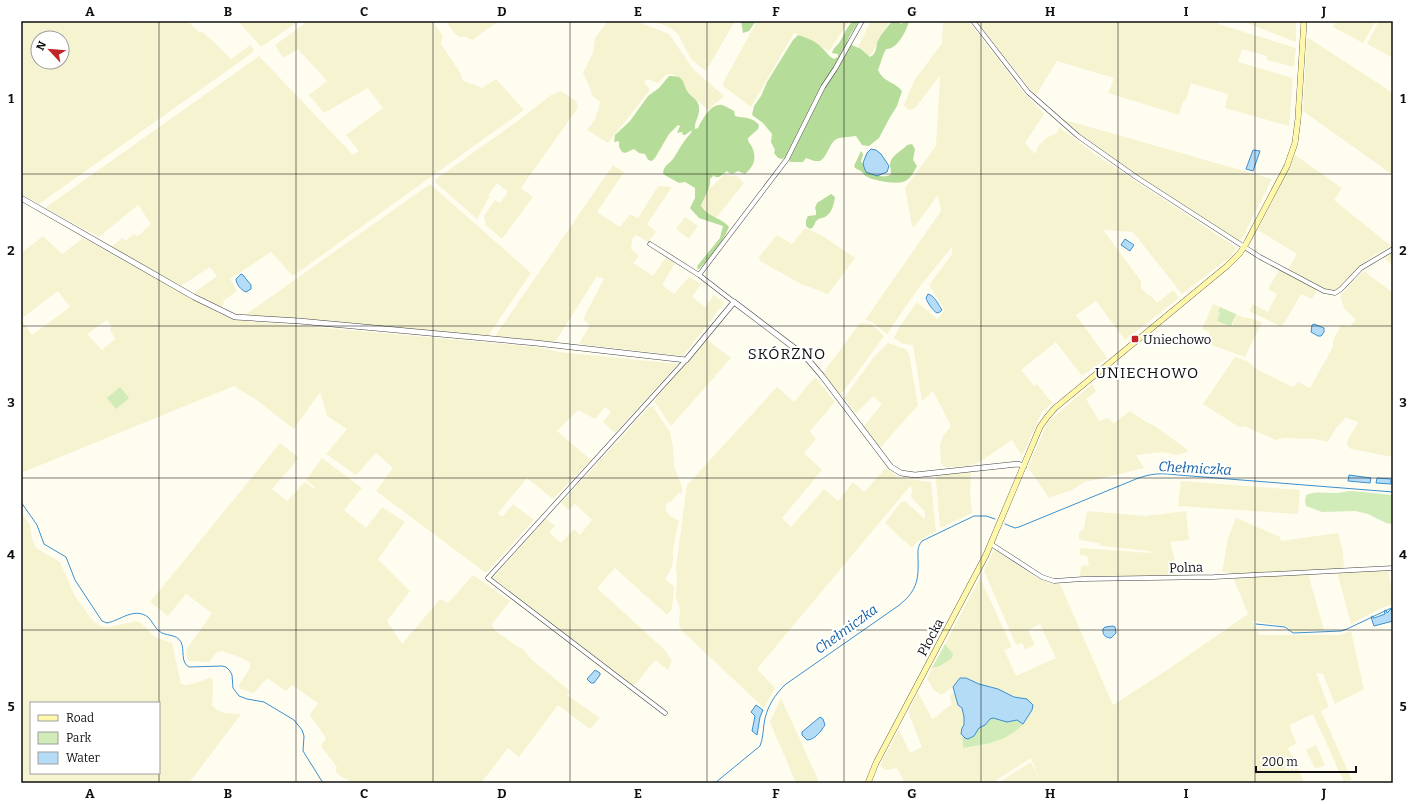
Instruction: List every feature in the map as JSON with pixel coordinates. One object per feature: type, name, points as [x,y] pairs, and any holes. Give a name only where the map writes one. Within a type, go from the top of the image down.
[{"type":"main road","name":"Płocka","points":[[868,783],[876,763],[978,570],[1040,427],[1047,417],[1055,408],[1226,266],[1244,247],[1285,170],[1294,143],[1299,112],[1304,21]]},
{"type":"street","points":[[699,275],[787,159],[823,87],[839,63],[862,21]]},
{"type":"street","points":[[973,21],[1028,92],[1078,136],[1136,177],[1273,264],[1321,289],[1334,293],[1341,289],[1364,265],[1393,249]]},
{"type":"street","points":[[21,198],[194,297],[235,317],[299,321],[536,343],[686,360]]},
{"type":"street","points":[[650,244],[699,275],[805,356],[822,376],[884,459],[897,472],[907,475],[915,475],[1018,464],[1024,466]]},
{"type":"street","points":[[666,713],[488,578],[686,360],[734,302]]},
{"type":"street","name":"Polna","points":[[990,544],[1042,578],[1054,581],[1083,579],[1214,577],[1393,568]]},
{"type":"shaded area","points":[[21,21],[187,21],[199,32],[203,32],[231,59],[250,45],[254,49],[252,53],[39,204],[21,194]]},
{"type":"shaded area","points":[[238,21],[299,21],[261,47]]},
{"type":"shaded area","points":[[308,21],[432,21],[443,36],[441,44],[461,74],[462,80],[482,88],[496,79],[524,110],[293,276],[271,252],[230,279],[237,291],[223,301],[224,304],[221,308],[194,293],[217,276],[210,267],[181,286],[111,247],[122,238],[125,241],[134,234],[138,236],[151,224],[138,205],[99,237],[45,208],[259,56],[353,155],[359,151],[346,135],[383,108],[368,88],[324,113],[309,95],[327,81],[298,49],[283,58],[275,45]]},
{"type":"shaded area","points":[[446,21],[499,21],[472,40],[455,34]]},
{"type":"shaded area","points":[[608,21],[636,21],[669,34],[693,69],[724,96],[708,110],[687,91],[679,77],[671,74],[666,75],[658,83],[648,79],[644,82],[650,90],[608,143],[587,130],[596,118],[600,101],[592,96],[583,73],[593,53],[595,38]]},
{"type":"shaded area","points":[[655,21],[735,21],[706,71],[691,59],[678,34],[672,29]]},
{"type":"shaded area","points":[[757,21],[849,21],[829,51],[794,33],[751,107],[722,85]]},
{"type":"shaded area","points":[[871,21],[890,21],[870,56],[858,47]]},
{"type":"shaded area","points":[[943,21],[968,21],[1023,92],[1044,114],[1025,143],[1035,154],[1039,145],[1046,138],[1057,133],[1059,127],[1093,153],[1237,248],[1230,257],[1182,294],[1133,232],[1103,230],[1141,281],[1141,288],[1157,303],[1173,290],[1179,298],[1125,340],[1096,301],[1076,315],[1107,358],[1082,376],[1056,342],[1021,370],[1034,386],[1037,384],[1052,403],[1042,412],[1022,456],[1012,440],[978,463],[967,466],[950,467],[944,467],[941,463],[940,445],[943,436],[951,426],[933,391],[922,401],[913,345],[903,344],[894,338],[900,326],[917,302],[937,319],[945,310],[929,285],[952,254],[952,247],[917,290],[887,334],[872,322],[865,320],[941,211],[938,195],[914,227],[912,226],[905,188],[936,146],[940,75],[916,107],[911,110],[907,109],[904,105],[914,81],[942,43]]},
{"type":"shaded area","points":[[976,21],[1219,21],[1218,24],[1296,48],[1294,67],[1267,60],[1267,56],[1242,49],[1238,62],[1293,78],[1289,126],[1225,108],[1228,94],[1193,84],[1191,84],[1186,100],[1183,101],[1179,115],[1108,93],[1114,78],[1057,61],[1036,95]]},
{"type":"shaded area","points":[[1242,21],[1296,21],[1296,42]]},
{"type":"shaded area","points":[[1336,21],[1376,21],[1363,43],[1333,27]]},
{"type":"shaded area","points":[[1379,21],[1393,21],[1393,58],[1367,44]]},
{"type":"shaded area","points":[[1307,37],[1393,93],[1393,175],[1303,111]]},
{"type":"shaded area","points":[[561,91],[576,101],[578,106],[577,109],[521,188],[533,197],[502,239],[486,225],[484,216],[495,200],[500,203],[508,192],[497,183],[488,195],[489,197],[477,219],[435,182],[436,179],[519,120],[551,95]]},
{"type":"shaded area","points":[[1062,119],[1272,179],[1242,239],[1237,240],[1139,177],[1082,136]]},
{"type":"shaded area","points":[[1295,155],[1342,188],[1334,200],[1391,246],[1371,257],[1358,267],[1337,290],[1331,291],[1325,289],[1288,270],[1297,254],[1258,230]]},
{"type":"shaded area","points":[[613,165],[624,172],[597,212],[620,227],[630,214],[638,218],[658,186],[672,187],[647,224],[656,232],[648,242],[636,235],[632,239],[631,249],[639,256],[633,263],[653,276],[666,257],[675,263],[662,285],[674,294],[689,277],[701,284],[692,297],[705,307],[714,295],[724,303],[683,356],[579,344],[590,325],[583,319],[604,279],[597,276],[555,342],[495,336]]},
{"type":"shaded area","points":[[724,175],[738,177],[744,183],[716,218],[705,212],[701,206],[703,198],[709,189]]},
{"type":"shaded area","points":[[430,184],[531,273],[488,336],[245,315]]},
{"type":"shaded area","points":[[685,217],[698,226],[689,239],[676,229]]},
{"type":"shaded area","points":[[805,228],[821,235],[855,258],[828,294],[801,284],[760,261],[759,257],[777,235],[792,244]]},
{"type":"shaded area","points":[[43,236],[62,254],[83,238],[220,314],[235,320],[537,347],[559,352],[678,364],[615,433],[603,422],[611,412],[605,407],[595,419],[578,410],[557,431],[591,460],[553,499],[527,478],[498,513],[502,517],[513,504],[534,520],[486,573],[376,491],[393,468],[376,453],[356,475],[326,454],[347,429],[327,416],[320,392],[294,429],[255,399],[234,386],[21,473],[21,319],[21,253]],"holes":[[[58,291],[70,307],[32,335],[21,319]],[[107,320],[112,327],[110,329],[115,339],[102,350],[87,334]]]},
{"type":"shaded area","points":[[1393,251],[1393,266],[1382,256]]},
{"type":"shaded area","points":[[1279,270],[1317,290],[1312,299],[1301,294],[1282,327],[1249,311],[1253,304],[1268,312],[1277,294],[1268,289]]},
{"type":"shaded area","points":[[1364,271],[1393,293],[1393,457],[1351,449],[1347,445],[1348,439],[1358,423],[1346,417],[1336,428],[1328,442],[1315,439],[1284,438],[1276,440],[1244,426],[1239,427],[1203,404],[1235,357],[1247,361],[1258,370],[1293,387],[1298,382],[1310,388],[1333,347],[1333,341],[1341,325],[1350,327],[1356,319],[1345,310],[1340,296]]},
{"type":"shaded area","points":[[1213,304],[1220,307],[1218,312],[1232,326],[1236,314],[1262,322],[1245,357],[1206,343],[1210,332],[1202,329]]},
{"type":"shaded area","points":[[860,323],[871,324],[884,336],[840,396],[823,373]]},
{"type":"shaded area","points":[[706,339],[731,358],[671,426],[654,401]]},
{"type":"shaded area","points":[[888,343],[905,349],[909,354],[918,405],[880,448],[864,426],[882,404],[873,396],[856,414],[844,398],[874,357]]},
{"type":"shaded area","points":[[815,377],[835,402],[810,431],[816,439],[804,453],[822,470],[782,518],[791,527],[824,489],[838,501],[853,482],[864,492],[886,468],[899,478],[931,482],[936,531],[918,541],[912,548],[885,523],[900,503],[905,501],[925,519],[925,512],[911,497],[912,489],[910,486],[757,669],[775,688],[764,708],[682,631],[679,625],[680,610],[676,597],[676,567],[687,485],[777,387],[794,402]]},
{"type":"shaded area","points":[[1092,384],[1096,391],[1086,399],[1099,421],[1108,418],[1114,423],[1130,411],[1153,425],[1188,450],[1188,452],[1177,455],[1163,452],[1136,455],[1144,468],[1086,481],[1072,490],[1049,498],[1028,467],[1048,422]]},
{"type":"shaded area","points":[[649,407],[653,407],[670,432],[673,447],[674,466],[682,487],[682,493],[678,493],[673,500],[666,504],[665,510],[670,516],[679,521],[673,548],[673,561],[671,569],[665,579],[674,587],[672,609],[667,615],[615,568],[597,588],[665,650],[672,661],[668,670],[655,660],[634,686],[493,578],[546,518],[555,526],[549,532],[561,543],[574,529],[580,535],[592,520],[575,504],[569,510],[561,503]]},
{"type":"shaded area","points":[[280,443],[299,458],[272,489],[287,501],[305,482],[315,489],[315,487],[306,480],[322,458],[362,488],[344,510],[366,528],[382,507],[405,522],[378,559],[410,591],[387,621],[402,644],[440,599],[448,603],[473,575],[510,601],[492,624],[494,630],[518,647],[522,648],[531,659],[570,691],[567,695],[600,718],[590,729],[558,705],[519,757],[508,748],[481,783],[354,783],[340,776],[335,771],[337,767],[321,746],[326,738],[310,715],[318,703],[292,685],[286,691],[267,678],[254,693],[240,689],[239,685],[250,668],[250,663],[242,658],[222,651],[217,652],[209,662],[189,661],[186,650],[212,613],[186,594],[168,616],[150,602]]},
{"type":"shaded area","points":[[971,471],[970,493],[972,513],[940,528],[936,480],[938,476]]},
{"type":"shaded area","points":[[1181,481],[1300,490],[1298,514],[1178,506]]},
{"type":"shaded area","points":[[1087,511],[1145,516],[1186,511],[1189,540],[1170,542],[1174,556],[1176,577],[1080,576],[1081,566],[1089,565],[1087,556],[1080,555],[1080,548],[1151,553],[1150,551],[1101,546],[1099,543],[1079,540],[1079,533],[1084,529]]},
{"type":"shaded area","points":[[21,513],[30,525],[32,539],[36,548],[60,562],[75,596],[93,621],[101,626],[109,627],[136,621],[141,623],[155,637],[172,643],[181,684],[186,685],[212,678],[212,705],[217,710],[225,713],[241,714],[189,783],[21,783]]},
{"type":"shaded area","points":[[1236,518],[1280,537],[1281,541],[1338,533],[1343,552],[1344,569],[1307,570],[1324,630],[1292,632],[1286,626],[1252,621],[1259,635],[1340,635],[1351,631],[1364,689],[1335,704],[1323,674],[1316,673],[1329,707],[1321,711],[1352,780],[1344,782],[1313,714],[1290,725],[1291,731],[1297,743],[1288,748],[1305,783],[998,783],[1031,762],[1039,779],[1031,758],[992,783],[905,783],[897,768],[885,770],[880,765],[899,730],[910,753],[922,747],[909,715],[909,711],[918,692],[932,719],[952,705],[950,696],[954,692],[958,705],[962,708],[964,717],[964,725],[961,734],[963,748],[1011,735],[1025,721],[1027,699],[1014,697],[998,689],[979,684],[966,678],[960,678],[953,687],[941,695],[934,690],[927,679],[932,668],[941,666],[953,654],[945,644],[980,578],[1012,647],[1004,650],[1016,676],[1056,658],[1040,624],[1028,630],[1035,645],[1025,650],[1022,643],[1016,645],[984,571],[994,549],[1037,578],[1049,583],[1060,584],[1113,705],[1248,614],[1233,577],[1229,572],[1222,572],[1228,538]]},
{"type":"shaded area","points":[[1388,570],[1393,604],[1379,609],[1351,624],[1337,572]]},
{"type":"shaded area","points":[[781,698],[819,783],[796,783],[770,722]]},
{"type":"shaded area","points":[[1316,745],[1325,765],[1315,769],[1306,750]]},
{"type":"green space","points":[[741,21],[756,21],[749,31],[743,33]]},
{"type":"green space","points":[[853,21],[858,21],[847,43],[861,49],[870,57],[875,53],[880,37],[892,21],[901,21],[900,24],[909,21],[904,34],[898,43],[886,49],[878,70],[886,80],[902,91],[897,106],[879,138],[869,146],[862,145],[856,136],[839,138],[833,142],[820,161],[814,161],[806,158],[803,162],[790,162],[786,157],[782,159],[778,158],[774,153],[775,150],[771,142],[772,134],[763,123],[752,115],[754,106],[761,96],[767,82],[793,40],[798,35],[817,43],[834,59],[838,57],[838,54],[832,53],[832,51]]},
{"type":"green space","points":[[669,76],[677,76],[681,78],[687,91],[698,102],[699,111],[695,129],[698,128],[704,117],[711,109],[718,105],[724,105],[734,111],[735,116],[751,119],[759,125],[758,129],[748,138],[754,151],[754,162],[748,171],[745,174],[738,171],[731,174],[727,171],[719,177],[715,177],[714,175],[710,179],[708,189],[701,206],[708,213],[729,227],[716,250],[699,269],[697,269],[698,265],[720,238],[723,226],[699,218],[690,208],[695,198],[695,188],[685,182],[679,183],[663,174],[664,168],[674,158],[692,130],[685,135],[683,135],[682,132],[677,133],[680,126],[678,125],[669,134],[652,161],[648,160],[645,154],[639,153],[634,149],[625,153],[622,152],[619,147],[619,141],[614,142],[615,135],[630,121],[648,96],[659,88]]},
{"type":"green space","points":[[912,144],[915,149],[913,160],[917,166],[910,178],[903,182],[878,181],[865,176],[854,166],[861,151],[863,154],[861,162],[874,174],[878,176],[887,176],[891,174],[890,164],[892,158],[907,145]]},
{"type":"green space","points":[[831,194],[835,197],[831,211],[825,217],[817,220],[810,229],[806,226],[808,216],[816,215],[815,208],[817,203]]},
{"type":"green space","points":[[1220,307],[1236,314],[1231,326],[1217,321],[1220,313],[1218,312]]},
{"type":"green space","points":[[120,387],[129,398],[116,409],[107,398]]},
{"type":"green space","points":[[1352,491],[1393,495],[1393,524],[1386,523],[1368,514],[1355,511],[1322,512],[1306,506],[1306,495]]},
{"type":"green space","points":[[945,644],[953,654],[952,658],[940,666],[932,668]]},
{"type":"green space","points":[[970,680],[998,689],[1014,697],[1020,721],[1023,724],[1010,735],[1003,738],[963,748],[962,736],[964,738],[967,733]]},
{"type":"water","points":[[871,149],[876,150],[881,154],[889,166],[887,172],[877,176],[866,172],[863,163],[867,153]]},
{"type":"water","points":[[1253,150],[1260,151],[1253,171],[1246,169]]},
{"type":"water","points":[[1125,239],[1134,245],[1130,251],[1121,245]]},
{"type":"water","points":[[241,274],[251,285],[251,289],[246,292],[239,287],[236,281]]},
{"type":"water","points":[[928,294],[933,296],[936,300],[942,310],[940,312],[937,313],[930,306],[926,298]]},
{"type":"water","points":[[1314,324],[1324,328],[1324,332],[1321,336],[1311,332],[1312,325]]},
{"type":"water","points":[[1349,475],[1371,478],[1370,483],[1348,481]]},
{"type":"water","points":[[1377,478],[1391,479],[1391,484],[1376,483]]},
{"type":"water","points":[[1392,608],[1393,621],[1374,626],[1371,617],[1373,616],[1374,618],[1385,614],[1384,611],[1386,610],[1387,613]]},
{"type":"water","points":[[1105,627],[1115,627],[1116,633],[1111,638],[1106,637],[1103,633],[1103,629]]},
{"type":"water","points":[[595,670],[600,673],[600,675],[594,683],[591,683],[587,679]]},
{"type":"water","points":[[960,678],[966,678],[979,684],[998,689],[1014,697],[1027,699],[1033,705],[1032,710],[1023,724],[1017,720],[1007,722],[993,718],[979,728],[974,736],[968,739],[965,738],[961,734],[964,725],[962,708],[958,705],[953,687]]},
{"type":"water","points":[[756,705],[763,710],[760,717],[757,735],[752,731],[755,716],[751,712]]},
{"type":"water","points":[[820,717],[823,719],[825,725],[815,737],[807,740],[802,735],[802,732]]},
{"type":"waterway","name":"Chełmiczka","points":[[1005,524],[1015,528],[1019,527],[1136,479],[1157,474],[1393,492]]},
{"type":"waterway","name":"Chełmiczka","points":[[21,502],[37,525],[44,544],[66,557],[75,580],[102,621],[107,623],[128,615],[138,613],[143,614],[148,617],[159,631],[179,639],[182,645],[186,665],[189,667],[226,667],[232,675],[233,688],[239,696],[264,702],[294,720],[302,730],[304,736],[303,751],[323,783]]},
{"type":"waterway","name":"Chełmiczka","points":[[715,783],[760,746],[765,718],[769,707],[778,692],[786,684],[898,606],[909,596],[913,591],[917,580],[918,550],[922,541],[974,516],[986,516],[995,519]]},
{"type":"waterway","points":[[1256,624],[1285,627],[1293,633],[1341,631],[1393,608]]},
{"type":"place","name":"Uniechowo","points":[[1135,339]]},
{"type":"district","name":"SKÓRZNO","points":[[787,354]]},
{"type":"district","name":"UNIECHOWO","points":[[1147,373]]}]
